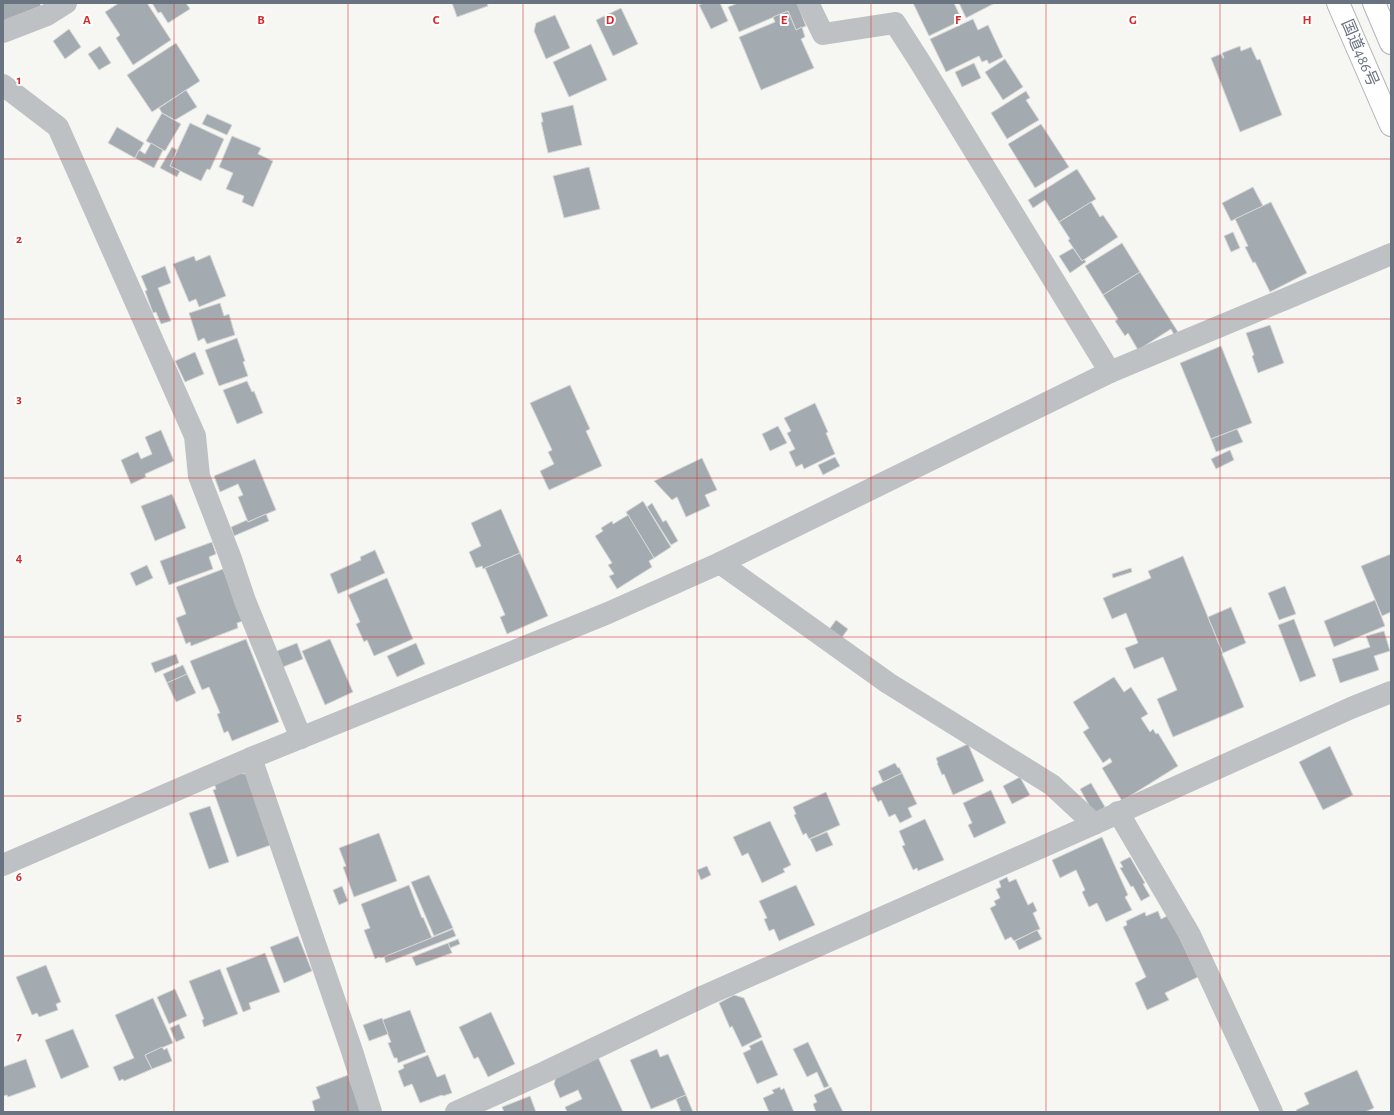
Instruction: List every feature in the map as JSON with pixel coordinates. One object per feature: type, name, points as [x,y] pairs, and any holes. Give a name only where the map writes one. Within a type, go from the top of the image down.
[{"type":"highway","name":"国道486号","points":[[1338,3],[1391,125]]},
{"type":"highway","name":"国道486号","points":[[1374,3],[1391,43]]},
{"type":"street","points":[[3,32],[47,15],[66,3]]},
{"type":"street","points":[[808,3],[823,34],[895,23],[1110,372]]},
{"type":"street","points":[[3,85],[58,127],[195,436],[199,476],[244,601],[301,738]]},
{"type":"street","points":[[3,865],[251,758],[608,613],[720,563],[1110,372],[1391,254]]},
{"type":"street","points":[[720,563],[888,683],[1052,785],[1094,824]]},
{"type":"street","points":[[456,1112],[546,1072],[704,996],[1094,824],[1351,708],[1391,692]]},
{"type":"street","points":[[251,758],[352,1051],[371,1112]]},
{"type":"street","points":[[1118,812],[1190,935],[1272,1112]]},
{"type":"building","points":[[3,3],[40,3],[41,6],[3,21]]},
{"type":"building","points":[[119,3],[147,3],[171,40],[133,65],[116,38],[120,35],[105,12]]},
{"type":"building","points":[[152,3],[186,3],[190,9],[168,23],[161,12],[158,13]]},
{"type":"building","points":[[452,3],[487,3],[488,6],[457,17]]},
{"type":"building","points":[[704,3],[720,3],[728,21],[711,29],[699,5]]},
{"type":"building","points":[[738,3],[797,3],[806,26],[796,30],[788,11],[739,32],[728,7]]},
{"type":"building","points":[[913,3],[954,3],[962,20],[929,36]]},
{"type":"building","points":[[959,3],[995,3],[966,18]]},
{"type":"building","points":[[621,8],[638,44],[613,56],[596,20]]},
{"type":"building","points":[[788,11],[796,30],[802,27],[805,37],[801,39],[814,68],[761,90],[739,37],[775,22],[773,17]]},
{"type":"building","points":[[555,15],[570,48],[546,59],[534,31],[536,23]]},
{"type":"building","points":[[973,19],[978,30],[988,25],[1003,57],[989,64],[987,60],[982,62],[979,56],[946,72],[930,39]]},
{"type":"building","points":[[69,29],[81,47],[65,59],[53,41]]},
{"type":"building","points":[[176,43],[200,81],[152,112],[127,75]]},
{"type":"building","points":[[591,44],[607,80],[569,97],[553,62]]},
{"type":"building","points":[[100,46],[111,63],[99,70],[88,54]]},
{"type":"building","points":[[1240,46],[1241,51],[1251,47],[1257,60],[1260,59],[1282,115],[1240,132],[1211,58],[1221,54],[1224,58],[1222,53]]},
{"type":"building","points":[[1005,59],[1023,87],[1003,100],[985,72]]},
{"type":"building","points":[[974,63],[981,78],[962,87],[955,72]]},
{"type":"building","points":[[186,90],[197,107],[175,120],[162,113],[159,108]]},
{"type":"building","points":[[1026,91],[1030,98],[1026,100],[1039,120],[1007,139],[991,113]]},
{"type":"building","points":[[573,105],[582,145],[548,153],[541,122],[543,122],[541,113]]},
{"type":"building","points":[[162,113],[181,124],[165,151],[146,141]]},
{"type":"building","points":[[207,114],[232,125],[227,135],[202,124]]},
{"type":"building","points":[[190,123],[224,139],[210,170],[207,169],[201,181],[170,166]]},
{"type":"building","points":[[1041,124],[1069,167],[1035,188],[1008,144]]},
{"type":"building","points":[[117,127],[144,143],[135,158],[108,143]]},
{"type":"building","points":[[232,136],[261,148],[258,154],[273,161],[253,207],[242,202],[244,196],[226,189],[233,173],[219,167]]},
{"type":"building","points":[[151,143],[163,150],[154,168],[135,158],[139,150],[145,154]]},
{"type":"building","points":[[172,147],[177,150],[170,166],[180,171],[177,177],[160,168]]},
{"type":"building","points":[[589,167],[600,209],[564,218],[553,176]]},
{"type":"building","points":[[1077,169],[1096,199],[1059,222],[1045,200],[1033,208],[1028,200]]},
{"type":"building","points":[[1253,187],[1263,206],[1231,221],[1222,203]]},
{"type":"building","points":[[1091,202],[1100,217],[1103,215],[1118,237],[1082,261],[1068,240],[1070,239],[1059,222]]},
{"type":"building","points":[[1271,202],[1307,273],[1270,292],[1255,262],[1253,263],[1245,247],[1248,246],[1235,219]]},
{"type":"building","points":[[1233,232],[1240,248],[1231,252],[1224,236]]},
{"type":"building","points":[[1122,243],[1140,272],[1103,295],[1085,266]]},
{"type":"building","points":[[1073,248],[1082,261],[1084,259],[1086,262],[1070,273],[1059,256]]},
{"type":"building","points":[[210,255],[226,296],[199,307],[196,299],[189,302],[173,264],[194,256],[196,261]]},
{"type":"building","points":[[165,266],[171,283],[158,288],[171,321],[161,324],[156,312],[153,313],[145,291],[147,290],[141,276]]},
{"type":"building","points":[[1140,272],[1178,332],[1174,335],[1171,329],[1138,350],[1128,333],[1125,336],[1115,321],[1118,319],[1103,295]]},
{"type":"building","points":[[220,303],[224,316],[229,314],[235,335],[207,344],[204,338],[198,341],[189,313]]},
{"type":"building","points":[[1270,325],[1284,363],[1258,373],[1252,356],[1254,355],[1246,333]]},
{"type":"building","points":[[237,338],[245,361],[243,362],[248,376],[219,386],[205,350]]},
{"type":"building","points":[[1221,346],[1252,423],[1211,439],[1180,363]]},
{"type":"building","points":[[195,352],[204,374],[185,382],[175,361]]},
{"type":"building","points":[[247,381],[252,392],[254,391],[263,413],[237,424],[223,390]]},
{"type":"building","points":[[570,385],[590,429],[586,431],[602,466],[549,490],[540,471],[554,464],[548,452],[552,450],[530,403]]},
{"type":"building","points":[[815,403],[828,432],[826,433],[835,454],[804,469],[802,464],[796,467],[789,452],[795,449],[787,433],[791,431],[784,418]]},
{"type":"building","points":[[778,426],[787,443],[770,451],[762,434]]},
{"type":"building","points":[[1237,429],[1243,442],[1216,452],[1211,439]]},
{"type":"building","points":[[161,430],[174,461],[145,474],[146,477],[131,484],[121,460],[138,452],[141,459],[152,454],[145,437]]},
{"type":"building","points":[[1230,450],[1234,460],[1216,469],[1211,459]]},
{"type":"building","points":[[835,457],[840,466],[823,475],[818,465]]},
{"type":"building","points":[[702,458],[717,490],[705,495],[710,506],[686,517],[677,497],[672,500],[654,481]]},
{"type":"building","points":[[255,459],[276,510],[248,522],[238,497],[243,495],[238,484],[220,492],[214,476]]},
{"type":"building","points":[[172,494],[186,528],[155,541],[141,506]]},
{"type":"building","points":[[643,501],[671,547],[654,558],[626,512]]},
{"type":"building","points":[[652,503],[663,522],[666,520],[678,541],[671,545],[647,507]]},
{"type":"building","points":[[501,509],[520,553],[483,569],[482,566],[476,568],[469,552],[481,546],[471,523]]},
{"type":"building","points":[[266,514],[269,521],[234,536],[231,527],[247,520],[248,522]]},
{"type":"building","points":[[628,515],[654,558],[649,561],[652,567],[617,589],[609,576],[614,574],[608,565],[612,563],[595,536],[603,531],[601,528],[612,521],[613,524]]},
{"type":"building","points":[[212,542],[216,554],[209,557],[213,569],[169,585],[160,561]]},
{"type":"building","points":[[375,550],[385,573],[338,594],[330,574],[361,560],[360,557]]},
{"type":"building","points":[[520,553],[548,616],[507,634],[500,617],[505,615],[485,568]]},
{"type":"building","points":[[1391,554],[1391,612],[1382,616],[1361,566]]},
{"type":"building","points":[[1183,556],[1244,707],[1173,737],[1157,699],[1177,690],[1163,657],[1134,669],[1125,648],[1138,643],[1126,613],[1112,619],[1103,598],[1151,578],[1148,571]]},
{"type":"building","points":[[147,565],[153,578],[136,586],[130,573]]},
{"type":"building","points":[[1131,568],[1132,572],[1113,578],[1112,574]]},
{"type":"building","points":[[223,569],[243,621],[237,623],[238,628],[191,646],[190,642],[186,644],[176,618],[186,614],[176,587]]},
{"type":"building","points":[[387,578],[413,639],[374,656],[367,640],[364,642],[356,624],[360,622],[348,595]]},
{"type":"building","points":[[1285,586],[1296,614],[1279,620],[1268,593]]},
{"type":"building","points":[[1375,600],[1385,626],[1334,647],[1324,621]]},
{"type":"building","points":[[1231,607],[1246,643],[1223,653],[1208,617]]},
{"type":"building","points":[[1294,619],[1316,676],[1300,682],[1278,625]]},
{"type":"building","points":[[836,620],[848,629],[840,640],[828,631]]},
{"type":"building","points":[[1384,631],[1390,651],[1374,656],[1379,670],[1340,683],[1332,659],[1370,647],[1366,636]]},
{"type":"building","points":[[246,639],[279,722],[232,741],[228,731],[224,733],[217,714],[220,713],[209,687],[202,690],[190,661]]},
{"type":"building","points":[[330,639],[353,692],[325,705],[302,651]]},
{"type":"building","points":[[297,643],[303,659],[283,667],[277,651]]},
{"type":"building","points":[[416,643],[425,664],[397,677],[387,656]]},
{"type":"building","points":[[176,654],[179,663],[155,673],[151,663]]},
{"type":"building","points":[[183,665],[187,674],[167,683],[163,674]]},
{"type":"building","points":[[187,674],[196,693],[176,702],[167,683]]},
{"type":"building","points":[[1114,677],[1124,692],[1131,687],[1148,714],[1141,718],[1150,732],[1153,729],[1156,734],[1158,733],[1178,766],[1122,801],[1102,768],[1112,762],[1110,758],[1103,763],[1083,732],[1089,728],[1073,702]]},
{"type":"building","points":[[968,744],[984,781],[953,795],[944,774],[942,775],[936,758]]},
{"type":"building","points":[[1330,746],[1353,795],[1323,810],[1299,762]]},
{"type":"building","points":[[895,763],[902,773],[883,782],[878,771]]},
{"type":"building","points":[[240,773],[246,774],[271,845],[237,857],[213,790],[216,789],[214,783]]},
{"type":"building","points":[[902,773],[917,804],[908,808],[912,817],[900,823],[895,814],[889,817],[881,800],[878,802],[871,788]]},
{"type":"building","points":[[1020,777],[1030,795],[1012,804],[1003,786]]},
{"type":"building","points":[[1091,783],[1105,807],[1094,814],[1080,789]]},
{"type":"building","points":[[991,790],[1006,823],[974,838],[968,825],[972,823],[963,803]]},
{"type":"building","points":[[826,792],[840,825],[809,839],[806,833],[803,835],[794,815],[796,814],[793,807]]},
{"type":"building","points":[[210,806],[229,862],[209,869],[189,813]]},
{"type":"building","points":[[925,819],[944,860],[918,871],[917,868],[913,870],[902,846],[905,845],[899,831]]},
{"type":"building","points":[[770,821],[791,865],[783,869],[785,872],[762,883],[748,853],[742,856],[733,837]]},
{"type":"building","points":[[827,832],[833,845],[816,852],[810,839]]},
{"type":"building","points":[[379,833],[397,881],[354,897],[343,867],[346,866],[339,848]]},
{"type":"building","points":[[1102,837],[1128,895],[1125,897],[1132,910],[1106,922],[1097,903],[1089,907],[1082,892],[1085,890],[1076,870],[1060,878],[1052,860]]},
{"type":"building","points":[[1130,857],[1145,883],[1143,884],[1150,896],[1141,901],[1133,886],[1131,887],[1120,868],[1123,867],[1120,862]]},
{"type":"building","points":[[707,866],[711,875],[701,880],[697,870]]},
{"type":"building","points":[[429,875],[453,928],[434,936],[411,882]]},
{"type":"building","points":[[1007,877],[1009,882],[1016,879],[1028,905],[1033,902],[1037,911],[1033,913],[1040,929],[1014,941],[1011,937],[1005,940],[990,908],[996,905],[994,901],[1000,898],[996,889],[1001,887],[999,881]]},
{"type":"building","points":[[409,885],[422,918],[423,917],[432,938],[384,957],[375,959],[364,930],[370,928],[361,904]]},
{"type":"building","points":[[796,885],[815,925],[779,941],[774,929],[769,931],[764,919],[767,918],[759,901]]},
{"type":"building","points":[[342,886],[348,901],[339,905],[333,890]]},
{"type":"building","points":[[1158,911],[1161,919],[1169,915],[1198,977],[1165,993],[1169,1000],[1147,1010],[1135,983],[1146,977],[1123,927],[1127,925],[1126,921],[1145,912],[1146,916]]},
{"type":"building","points":[[453,929],[456,936],[386,963],[384,957]]},
{"type":"building","points":[[1037,930],[1042,939],[1019,950],[1015,941]]},
{"type":"building","points":[[298,936],[312,971],[284,983],[270,947]]},
{"type":"building","points":[[458,939],[460,944],[450,948],[448,943]]},
{"type":"building","points":[[448,943],[452,953],[416,966],[412,957]]},
{"type":"building","points":[[265,953],[280,992],[249,1003],[251,1009],[243,1012],[226,968]]},
{"type":"building","points":[[46,965],[61,1002],[56,1004],[58,1010],[39,1017],[37,1013],[32,1015],[16,977]]},
{"type":"building","points":[[220,969],[238,1014],[204,1027],[202,1020],[204,1019],[189,981]]},
{"type":"building","points":[[175,989],[187,1016],[169,1024],[157,997]]},
{"type":"building","points":[[734,995],[744,998],[762,1037],[742,1047],[732,1026],[730,1028],[719,1003]]},
{"type":"building","points":[[153,998],[173,1043],[145,1055],[152,1069],[124,1081],[123,1079],[119,1081],[113,1067],[134,1058],[115,1015]]},
{"type":"building","points":[[410,1010],[426,1052],[398,1063],[397,1058],[394,1058],[388,1043],[391,1042],[382,1020]]},
{"type":"building","points":[[491,1012],[515,1064],[488,1077],[478,1057],[474,1059],[459,1027]]},
{"type":"building","points":[[382,1018],[388,1034],[369,1041],[363,1025]]},
{"type":"building","points":[[179,1024],[185,1038],[176,1042],[170,1028]]},
{"type":"building","points":[[73,1029],[89,1067],[61,1079],[45,1040]]},
{"type":"building","points":[[762,1040],[778,1075],[757,1084],[743,1053],[751,1049],[749,1046]]},
{"type":"building","points":[[808,1042],[829,1086],[824,1088],[817,1072],[807,1077],[793,1049]]},
{"type":"building","points":[[162,1047],[164,1050],[167,1048],[172,1061],[152,1069],[145,1055]]},
{"type":"building","points":[[657,1049],[660,1057],[668,1054],[686,1095],[651,1109],[630,1060]]},
{"type":"building","points":[[428,1055],[437,1077],[445,1074],[452,1093],[420,1103],[412,1084],[404,1087],[398,1071],[404,1068],[403,1065]]},
{"type":"building","points":[[598,1057],[623,1112],[567,1112],[565,1107],[582,1099],[578,1090],[560,1098],[554,1084],[556,1077]]},
{"type":"building","points":[[26,1059],[36,1087],[8,1097],[7,1095],[3,1096],[3,1067]]},
{"type":"building","points":[[1357,1070],[1374,1108],[1365,1112],[1297,1112],[1296,1110],[1309,1104],[1304,1093]]},
{"type":"building","points":[[348,1075],[361,1112],[315,1112],[312,1101],[320,1098],[316,1087]]},
{"type":"building","points":[[780,1087],[781,1090],[784,1088],[794,1112],[769,1112],[763,1098],[774,1093],[772,1090]]},
{"type":"building","points":[[831,1087],[843,1112],[816,1112],[813,1104],[817,1102],[814,1095]]},
{"type":"building","points":[[686,1095],[693,1112],[681,1112],[676,1099]]},
{"type":"building","points":[[530,1096],[536,1112],[504,1112],[502,1107]]}]
